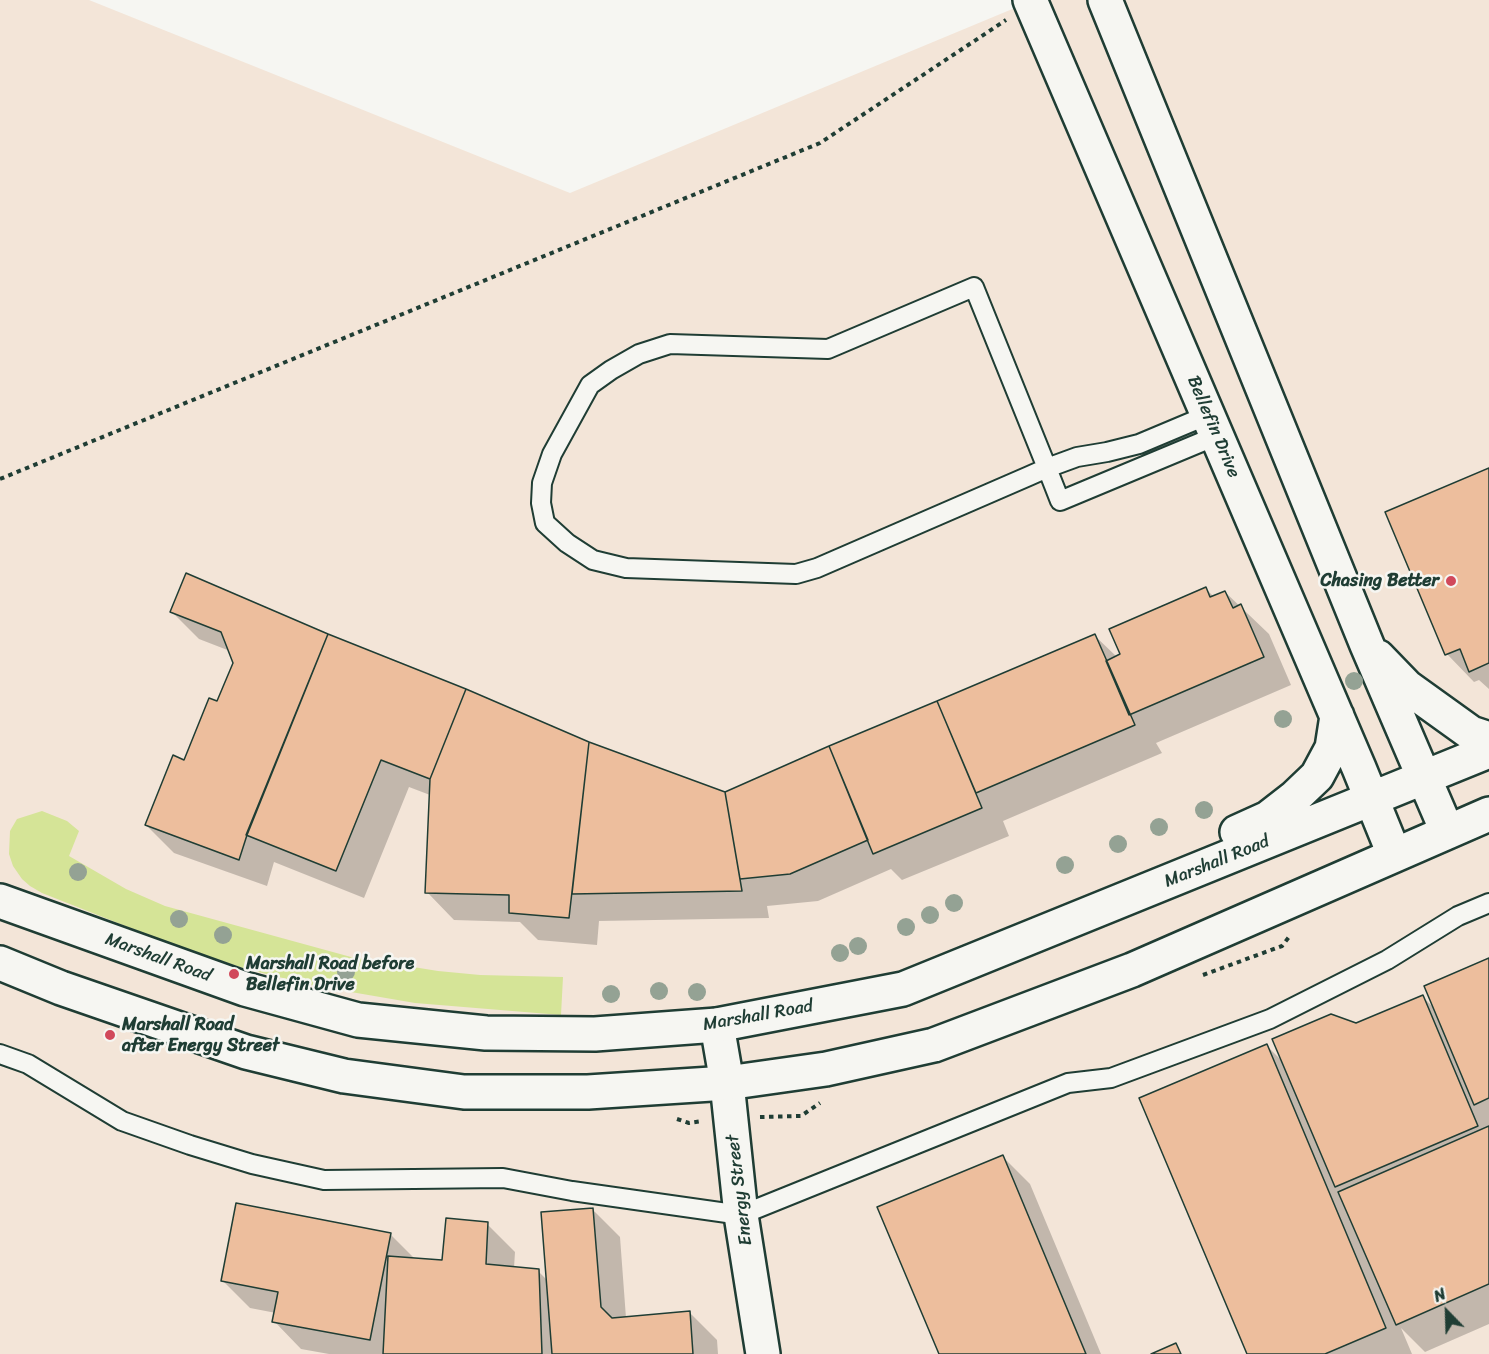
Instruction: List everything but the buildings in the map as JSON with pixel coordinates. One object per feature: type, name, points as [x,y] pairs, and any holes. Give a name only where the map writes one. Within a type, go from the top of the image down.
[{"type":"main road","points":[[1105,0],[1366,645],[1447,831]]},
{"type":"main road","name":"Bellefin Drive","points":[[1032,6],[1394,854]]},
{"type":"main road","points":[[1366,645],[1407,687],[1471,733],[1489,739]]},
{"type":"main road","points":[[989,956],[1092,892],[1268,818],[1317,776],[1332,748],[1337,717]]},
{"type":"main road","name":"Marshall Road","points":[[0,901],[245,989],[358,1020],[486,1033],[595,1034],[717,1025],[903,989],[1489,751]]},
{"type":"main road","points":[[0,963],[61,988],[246,1052],[344,1076],[464,1092],[588,1092],[727,1083],[826,1069],[934,1045],[1132,970],[1489,814]]},
{"type":"main road","name":"Energy Street","points":[[717,1025],[727,1083],[741,1215],[763,1354]]},
{"type":"lane","points":[[1212,425],[1060,501],[1047,468],[974,287],[828,349],[670,344],[639,354],[611,369],[590,385],[552,454],[542,483],[541,503],[545,523],[567,543],[593,560],[626,568],[796,574],[817,568],[1047,468],[1077,457],[1107,452],[1212,425]]},
{"type":"lane","points":[[0,1054],[28,1064],[122,1121],[252,1164],[324,1180],[503,1178],[572,1191],[741,1215],[1068,1083],[1111,1077],[1270,1019],[1387,960],[1458,916],[1489,903]]},
{"type":"path","points":[[0,479],[820,143],[1009,18],[1032,6]]},
{"type":"shaded area","points":[[0,0],[89,0],[570,193],[1034,0],[1489,0],[1489,1354],[0,1354]]},
{"type":"green space","points":[[42,811],[67,821],[79,831],[69,856],[126,889],[165,906],[351,957],[438,971],[480,975],[563,977],[561,1015],[415,1003],[316,986],[246,969],[166,942],[42,893],[22,879],[13,866],[9,854],[10,831],[17,819]]},
{"type":"place","name":"Chasing Better","points":[[1451,581]]},
{"type":"place","name":"Marshall Road before Bellefin Drive","points":[[234,974]]},
{"type":"place","name":"Marshall Road after Energy Street","points":[[110,1035]]}]
